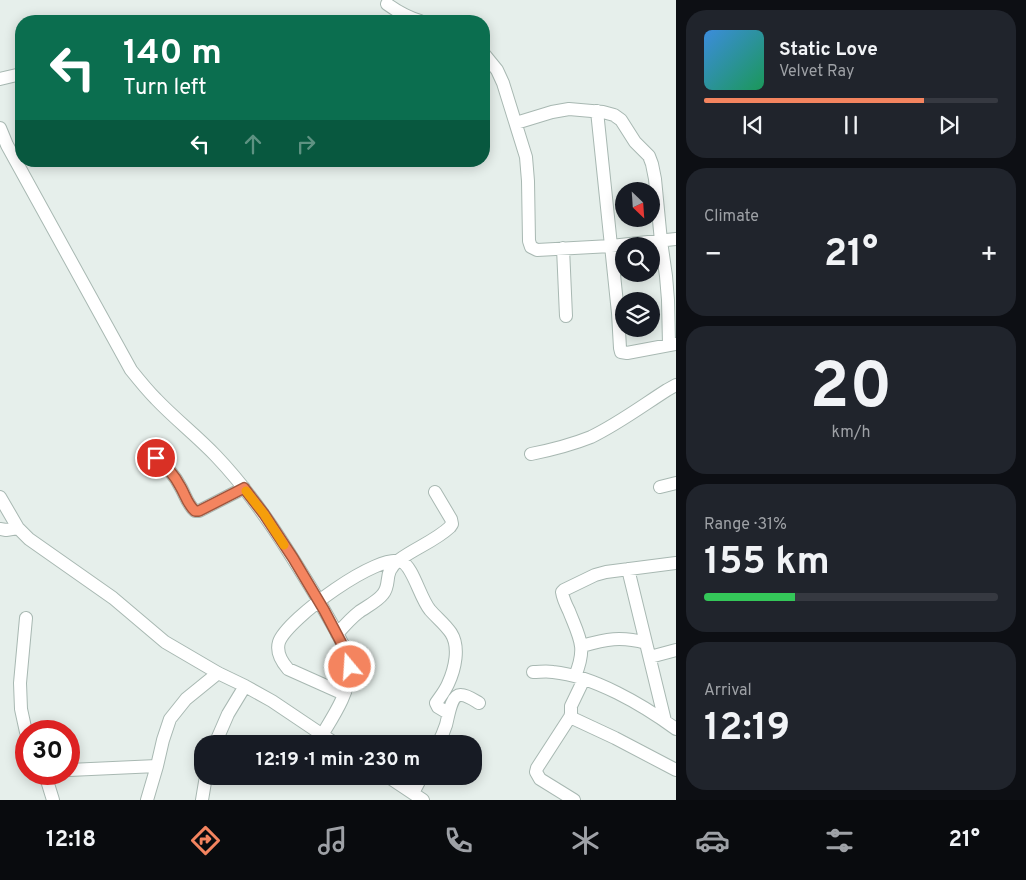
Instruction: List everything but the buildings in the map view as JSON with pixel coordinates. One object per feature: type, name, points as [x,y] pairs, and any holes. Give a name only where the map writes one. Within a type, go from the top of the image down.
[{"type":"street","points":[[388,4],[403,15]]},
{"type":"street","points":[[490,61],[497,70],[503,83],[526,156],[529,241],[531,247],[537,250],[611,246],[676,239]]},
{"type":"street","points":[[0,78],[15,75]]},
{"type":"street","points":[[516,123],[569,109],[597,111],[614,115],[621,120],[635,142],[649,156],[655,179],[672,345],[626,353],[621,352],[597,111]]},
{"type":"street","points":[[0,128],[15,160]]},
{"type":"street","points":[[0,496],[18,528],[29,539],[113,598],[166,642],[218,673],[272,701],[322,735],[340,704],[348,685],[350,667],[337,634],[293,558],[244,488],[217,456],[155,399],[131,370],[19,167]]},
{"type":"street","points":[[563,248],[566,316]]},
{"type":"street","points":[[531,454],[565,446],[589,437],[610,427],[676,385]]},
{"type":"street","points":[[156,458],[173,474],[195,511],[199,511],[244,488]]},
{"type":"street","points":[[660,487],[676,483]]},
{"type":"street","points":[[337,634],[357,613],[383,594],[386,589],[388,574],[399,560],[450,527],[452,524],[451,519],[436,492]]},
{"type":"street","points":[[0,529],[18,528]]},
{"type":"street","points":[[344,694],[288,669],[278,651],[280,641],[286,630],[318,601],[368,569],[399,560],[410,568],[426,606],[450,631],[454,638],[456,646],[452,672],[448,684],[436,703],[438,708],[448,714]]},
{"type":"street","points":[[574,800],[540,779],[536,772],[570,717],[579,678],[582,646],[562,592],[595,576],[628,569],[676,563]]},
{"type":"street","points":[[628,569],[646,643],[671,725]]},
{"type":"street","points":[[24,720],[20,683],[26,618]]},
{"type":"street","points":[[582,646],[621,638],[646,643]]},
{"type":"street","points":[[650,657],[676,650]]},
{"type":"street","points":[[533,672],[552,672],[579,678],[634,702],[671,725]]},
{"type":"street","points":[[146,800],[170,720],[186,699],[218,673]]},
{"type":"street","points":[[219,735],[228,714],[245,686]]},
{"type":"street","points":[[442,735],[453,700],[457,696],[461,694],[479,703]]},
{"type":"street","points":[[570,717],[676,770]]},
{"type":"street","points":[[80,770],[157,766]]},
{"type":"street","points":[[49,785],[54,800]]},
{"type":"street","points":[[202,800],[204,785]]},
{"type":"street","points":[[400,785],[418,797]]},
{"type":"slow traffic","points":[[246,491],[284,545]]},
{"type":"route","points":[[156,458],[173,474],[195,511],[199,511],[244,488],[293,558],[324,610],[344,648],[350,667]]}]
